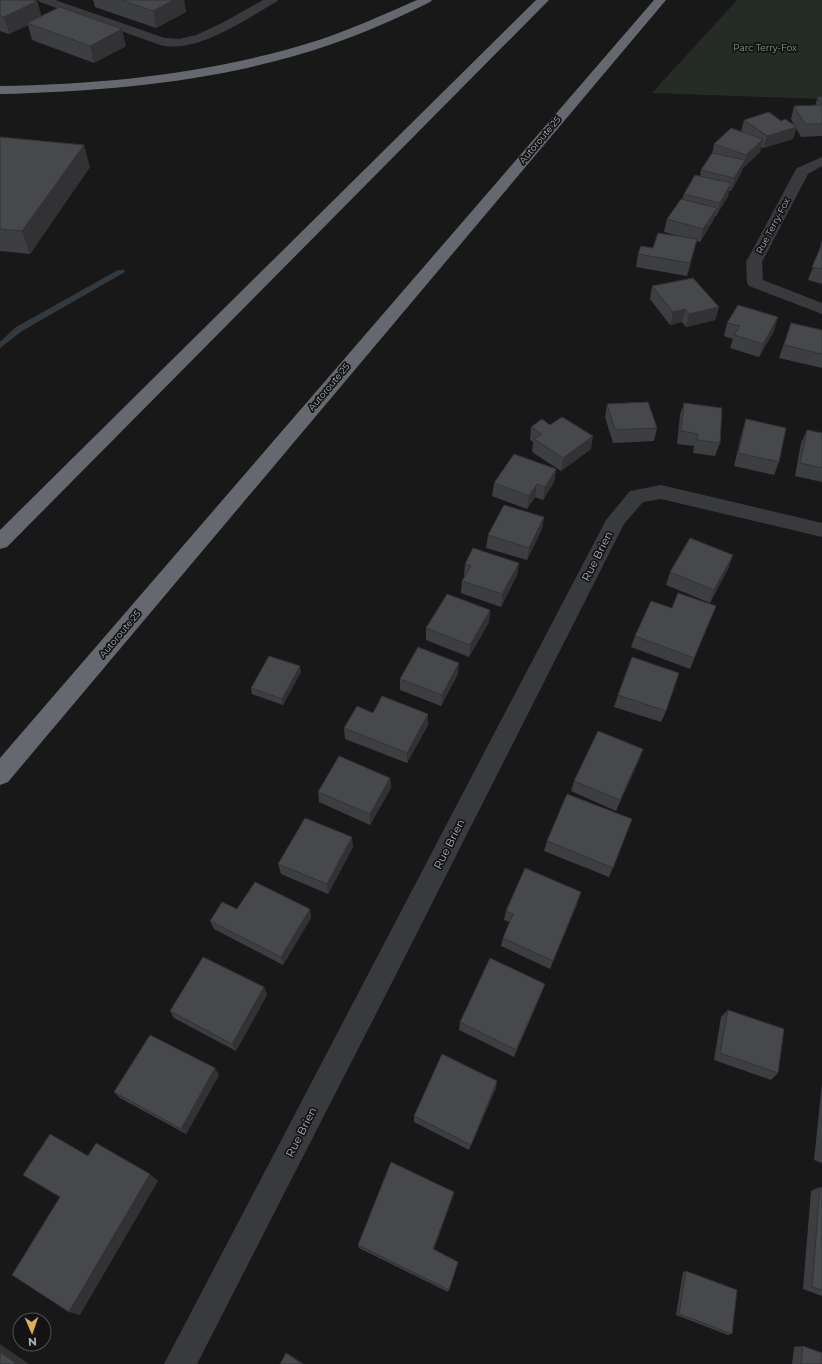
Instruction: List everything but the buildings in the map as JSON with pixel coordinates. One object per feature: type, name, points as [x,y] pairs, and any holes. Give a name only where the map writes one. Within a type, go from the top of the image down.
[{"type":"highway","points":[[0,90],[106,85],[169,78],[229,66],[326,41],[384,20],[426,0]]},
{"type":"highway","points":[[0,542],[543,0]]},
{"type":"highway","name":"Autoroute 25","points":[[0,775],[660,0]]},
{"type":"street","points":[[44,0],[164,42],[179,43],[194,40],[272,0]]},
{"type":"street","name":"Rue Terry-Fox","points":[[822,161],[802,171],[754,262],[755,283],[822,309]]},
{"type":"street","name":"Rue Brien","points":[[180,1364],[369,1001],[616,520],[637,496],[661,492],[822,530]]},
{"type":"green space","name":"Parc Terry-Fox","points":[[737,0],[822,0],[822,99],[652,93]]},
{"type":"waterway","points":[[0,346],[19,329],[121,272]]}]
